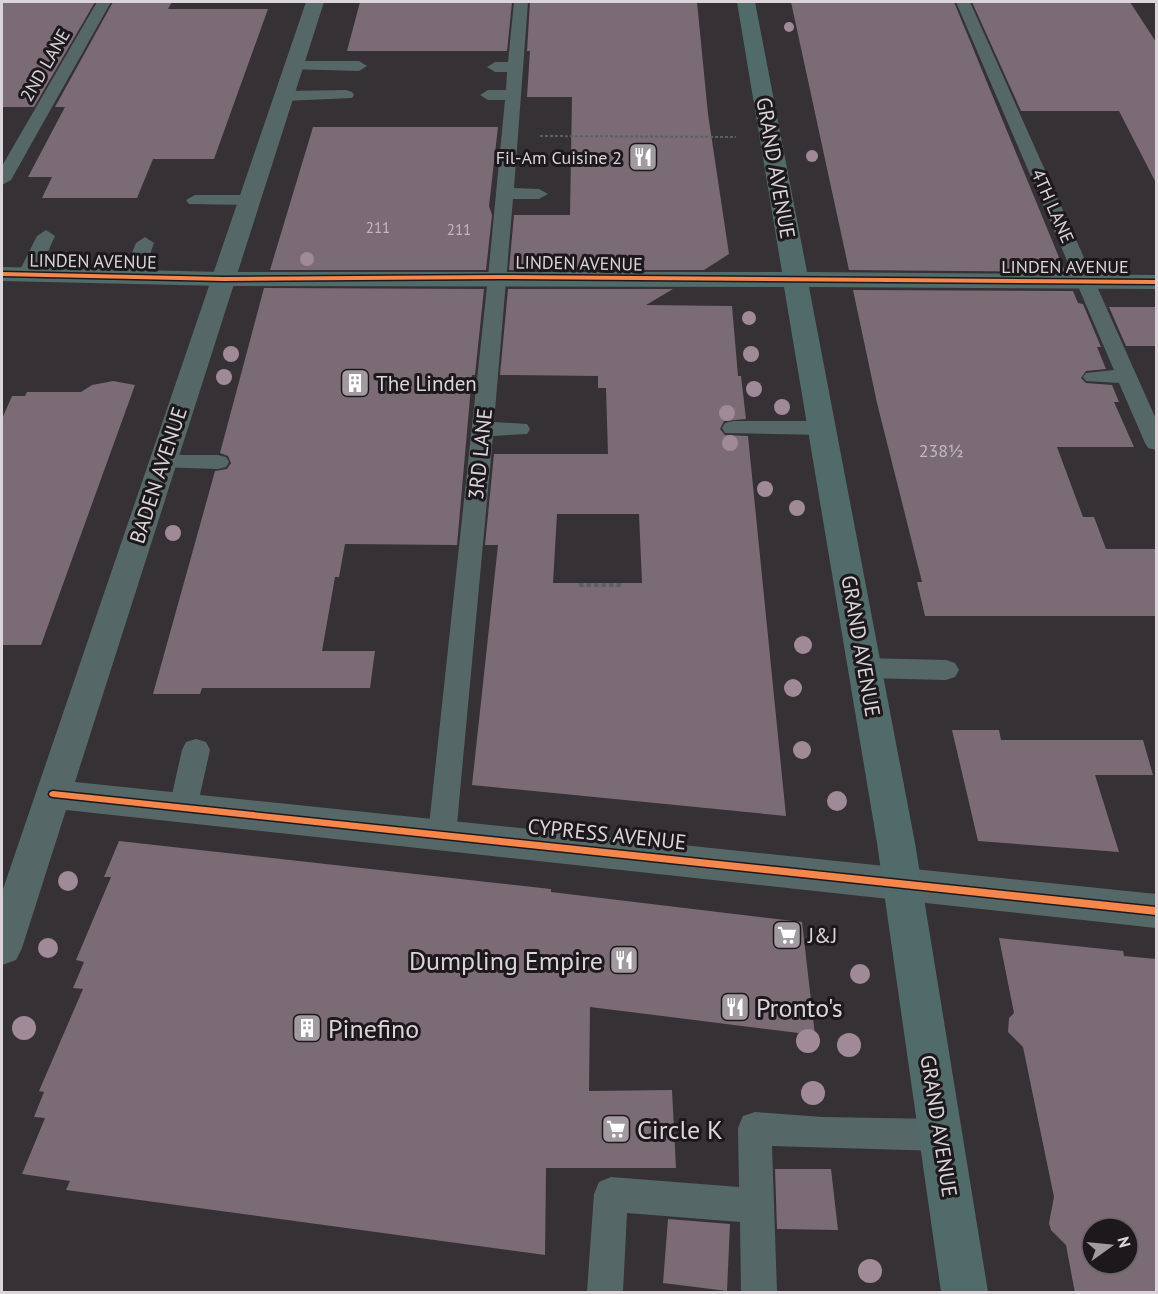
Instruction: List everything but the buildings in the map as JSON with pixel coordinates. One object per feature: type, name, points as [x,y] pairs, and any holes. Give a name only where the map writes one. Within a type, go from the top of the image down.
[{"type":"main road","name":"GRAND AVENUE","points":[[746,2],[903,884],[965,1293]]},
{"type":"main road","name":"LINDEN AVENUE","points":[[2,274],[223,279],[498,277],[1156,282]]},
{"type":"street","name":"BADEN AVENUE","points":[[2,948],[11,892],[53,794],[315,2]]},
{"type":"street","name":"CYPRESS AVENUE","points":[[53,794],[1156,911]]},
{"type":"lane","name":"2ND LANE","points":[[2,180],[104,2]]},
{"type":"lane","name":"3RD LANE","points":[[442,835],[465,530],[483,429],[521,2]]},
{"type":"lane","name":"4TH LANE","points":[[963,2],[1156,443]]},
{"type":"lane","points":[[294,66],[359,66]]},
{"type":"lane","points":[[495,67],[516,67]]},
{"type":"lane","points":[[284,96],[346,95]]},
{"type":"lane","points":[[488,95],[513,95]]},
{"type":"lane","points":[[505,194],[539,194]]},
{"type":"lane","points":[[195,200],[249,200]]},
{"type":"lane","points":[[28,274],[46,236]]},
{"type":"lane","points":[[132,277],[145,243]]},
{"type":"lane","points":[[1093,377],[1127,376]]},
{"type":"lane","points":[[733,428],[823,428]]},
{"type":"lane","points":[[483,429],[519,429]]},
{"type":"lane","points":[[163,462],[218,462]]},
{"type":"lane","points":[[865,668],[946,670]]},
{"type":"lane","points":[[183,808],[196,750]]},
{"type":"lane","points":[[759,1293],[755,1128],[940,1135]]},
{"type":"lane","points":[[605,1293],[611,1194],[757,1206]]},
{"type":"path","points":[[510,136],[770,136]]},
{"type":"path","points":[[579,585],[623,585]]},
{"type":"cycle path","points":[[2,274],[223,279],[498,277],[1156,282]]},
{"type":"cycle path","points":[[53,794],[1156,911]]},
{"type":"place","name":"Fil-Am Cuisine 2","points":[[643,157]]},
{"type":"place","name":"The Linden","points":[[355,383]]},
{"type":"place","name":"J&J","points":[[787,935]]},
{"type":"place","name":"Dumpling Empire","points":[[624,960]]},
{"type":"place","name":"Pronto's","points":[[735,1007]]},
{"type":"place","name":"Pinefino","points":[[307,1028]]},
{"type":"place","name":"Circle K","points":[[616,1129]]}]
